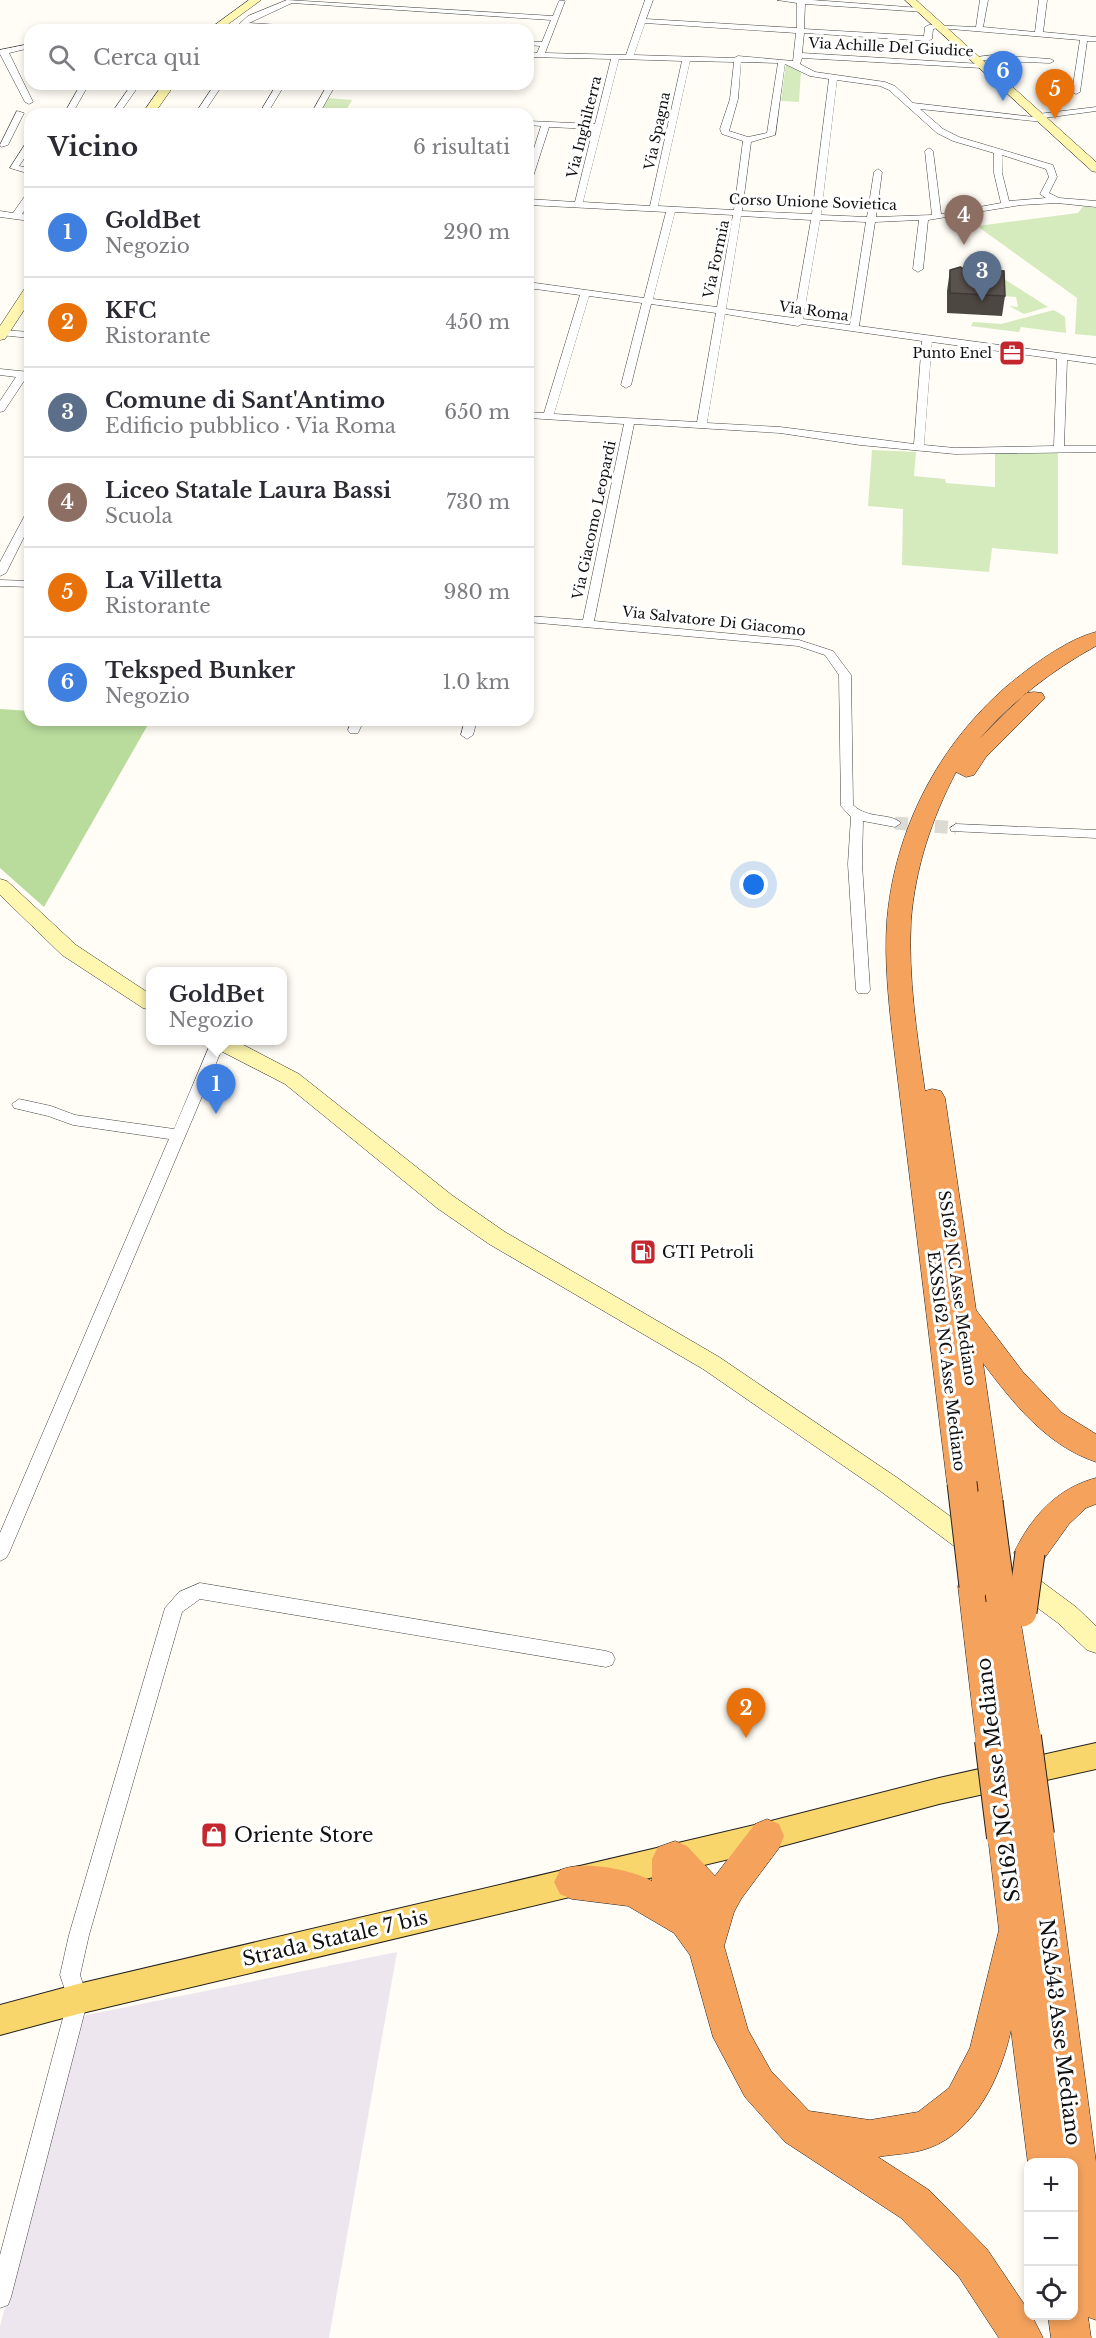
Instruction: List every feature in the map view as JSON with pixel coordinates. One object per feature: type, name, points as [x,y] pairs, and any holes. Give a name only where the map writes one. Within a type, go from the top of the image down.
[{"type":"highway","points":[[968,751],[980,722],[1005,698],[1043,669],[1096,638]]},
{"type":"highway","points":[[968,751],[1067,672],[1096,654]]},
{"type":"highway","name":"SS162 NC Asse Mediano","points":[[968,751],[942,810],[926,855],[919,891],[917,926],[921,1020],[988,1502],[999,1600],[1008,1739],[1020,1836],[1016,1934]]},
{"type":"highway","name":"EXSS162 NC Asse Mediano","points":[[962,1483],[904,1019],[899,925],[909,856],[922,816],[968,751]]},
{"type":"highway","points":[[961,1313],[1013,1380],[1051,1422],[1096,1449]]},
{"type":"highway","name":"SS162 NC Asse Mediano","points":[[962,1483],[999,1600],[1017,1694],[1008,1739]]},
{"type":"highway","points":[[999,1600],[1047,1529],[1072,1500],[1096,1491]]},
{"type":"highway","points":[[702,1926],[729,1882],[767,1836]]},
{"type":"highway","name":"NSA543 Asse Mediano","points":[[1020,1836],[1066,2086],[1096,2300]]},
{"type":"highway","points":[[673,1858],[670,1884],[675,1904],[702,1926],[732,2037],[758,2084],[800,2128],[915,2204],[973,2263],[1023,2338]]},
{"type":"highway","points":[[572,1882],[632,1890],[702,1926]]},
{"type":"highway","points":[[800,2128],[870,2139],[926,2130],[962,2101],[987,2054],[1016,1934]]},
{"type":"highway","name":"NSA543 Asse Mediano","points":[[1016,1934],[1046,2158]]},
{"type":"highway","points":[[1069,2320],[1071,2338]]},
{"type":"main road","name":"Strada Statale 7 bis","points":[[0,2020],[78,1999],[767,1836],[939,1791],[1096,1756]]},
{"type":"street","points":[[222,24],[256,0]]},
{"type":"street","points":[[244,24],[251,18],[292,0],[554,18]]},
{"type":"street","points":[[630,56],[649,0]]},
{"type":"street","points":[[781,0],[921,10]]},
{"type":"street","points":[[910,0],[1096,168]]},
{"type":"street","points":[[980,29],[984,0]]},
{"type":"street","points":[[1039,33],[1043,0]]},
{"type":"street","points":[[796,66],[801,30],[801,1]]},
{"type":"street","points":[[540,56],[562,3]]},
{"type":"street","points":[[642,21],[928,39],[929,27],[980,29],[1020,45],[1050,61]]},
{"type":"street","points":[[1020,45],[1039,33],[1096,39]]},
{"type":"street","points":[[1076,92],[1084,38]]},
{"type":"street","points":[[534,43],[544,44]]},
{"type":"street","name":"Via Achille Del Giudice","points":[[798,55],[978,62],[1020,45]]},
{"type":"street","points":[[24,47],[2,52],[29,102]]},
{"type":"street","points":[[534,56],[738,58],[782,61],[813,74],[833,79],[882,84],[892,88],[940,131],[956,140],[1050,167],[1053,177],[1044,194],[1057,200]]},
{"type":"street","name":"Via Inghilterra","points":[[578,206],[616,56]]},
{"type":"street","name":"Via Spagna","points":[[653,210],[687,57]]},
{"type":"street","points":[[738,58],[734,99],[723,129],[725,132],[747,140],[771,135],[782,61]]},
{"type":"street","points":[[798,323],[816,218],[833,79]]},
{"type":"street","points":[[71,108],[82,90]]},
{"type":"street","points":[[119,108],[132,90]]},
{"type":"street","points":[[152,108],[165,90]]},
{"type":"street","points":[[203,108],[215,90]]},
{"type":"street","points":[[267,108],[277,90]]},
{"type":"street","points":[[318,108],[329,90]]},
{"type":"street","points":[[910,105],[1040,118],[1096,109]]},
{"type":"street","points":[[20,113],[14,168],[24,170]]},
{"type":"street","points":[[534,123],[598,127]]},
{"type":"street","points":[[534,161],[546,124]]},
{"type":"street","name":"Via Formia","points":[[701,426],[720,310],[740,213],[747,140]]},
{"type":"street","points":[[929,150],[937,217]]},
{"type":"street","points":[[998,152],[998,173],[1006,205]]},
{"type":"street","points":[[854,330],[878,172]]},
{"type":"street","name":"Corso Unione Sovietica","points":[[534,202],[870,220],[937,217],[1006,205],[1057,200],[1096,204]]},
{"type":"street","points":[[16,216],[24,204]]},
{"type":"street","points":[[627,385],[646,302],[671,210]]},
{"type":"street","points":[[0,214],[24,217]]},
{"type":"street","points":[[918,269],[924,218]]},
{"type":"street","name":"Via Roma","points":[[534,288],[720,310],[798,323],[1096,361]]},
{"type":"street","points":[[548,417],[585,293]]},
{"type":"street","points":[[1,334],[24,300]]},
{"type":"street","points":[[1,334],[24,334]]},
{"type":"street","points":[[919,448],[927,339]]},
{"type":"street","points":[[1059,449],[1062,356]]},
{"type":"street","points":[[0,372],[24,374]]},
{"type":"street","points":[[0,409],[24,378]]},
{"type":"street","points":[[534,416],[780,430],[955,451],[1096,449]]},
{"type":"street","name":"Via Giacomo Leopardi","points":[[588,624],[630,422]]},
{"type":"street","points":[[0,573],[24,527]]},
{"type":"street","points":[[0,583],[24,584]]},
{"type":"street","name":"Via Salvatore Di Giacomo","points":[[534,620],[799,644],[829,653],[844,675],[847,806],[857,816]]},
{"type":"street","points":[[467,735],[469,726]]},
{"type":"street","points":[[863,990],[855,864],[857,816],[895,823]]},
{"type":"street","points":[[956,828],[1096,834]]},
{"type":"street","points":[[0,885],[69,950],[146,999]]},
{"type":"street","points":[[0,1552],[215,1045]]},
{"type":"street","points":[[225,1045],[292,1079],[445,1202],[497,1238],[633,1316],[730,1376],[891,1486],[1067,1615],[1096,1642]]},
{"type":"street","points":[[19,1104],[51,1111],[73,1120],[178,1135]]},
{"type":"street","points":[[0,2297],[78,1999],[70,1976],[79,1935],[174,1608],[191,1592],[200,1591],[606,1659]]},
{"type":"shaded area","points":[[397,1952],[329,2338],[0,2338],[0,2326],[82,2016]]},
{"type":"green space","points":[[786,63],[801,71],[799,102],[781,101]]},
{"type":"green space","points":[[327,98],[352,100],[347,108],[321,108]]},
{"type":"green space","points":[[1083,206],[1096,208],[1096,336],[1075,334],[1077,298],[977,226],[1078,213]]},
{"type":"green space","points":[[998,275],[1048,307],[1024,314],[1009,306],[1018,307],[1016,297],[1003,296]]},
{"type":"green space","points":[[1054,310],[1065,317],[1066,333],[1021,327],[1019,332],[971,326],[973,322],[1001,324]]},
{"type":"green space","points":[[872,450],[916,452],[914,476],[945,479],[946,483],[995,487],[995,454],[1058,452],[1058,554],[992,548],[989,572],[902,565],[903,509],[868,506]]},
{"type":"green space","points":[[0,709],[24,711],[24,726],[147,726],[44,907],[0,868]]},
{"type":"building","points":[[960,267],[1004,271],[1005,296],[950,293],[950,270]]},
{"type":"tunnel","points":[[895,823],[956,828]]},
{"type":"place","name":"Teksped Bunker","points":[[1003,101]]},
{"type":"place","name":"La Villetta","points":[[1055,119]]},
{"type":"place","name":"Liceo Statale Laura Bassi","points":[[964,245]]},
{"type":"place","name":"Comune di Sant'Antimo","points":[[982,301]]},
{"type":"place","name":"Punto Enel","points":[[1012,353]]},
{"type":"place","name":"GoldBet","points":[[216,1114]]},
{"type":"place","name":"GTI Petroli","points":[[643,1252]]},
{"type":"place","name":"KFC","points":[[746,1738]]},
{"type":"place","name":"Oriente Store","points":[[214,1835]]}]
